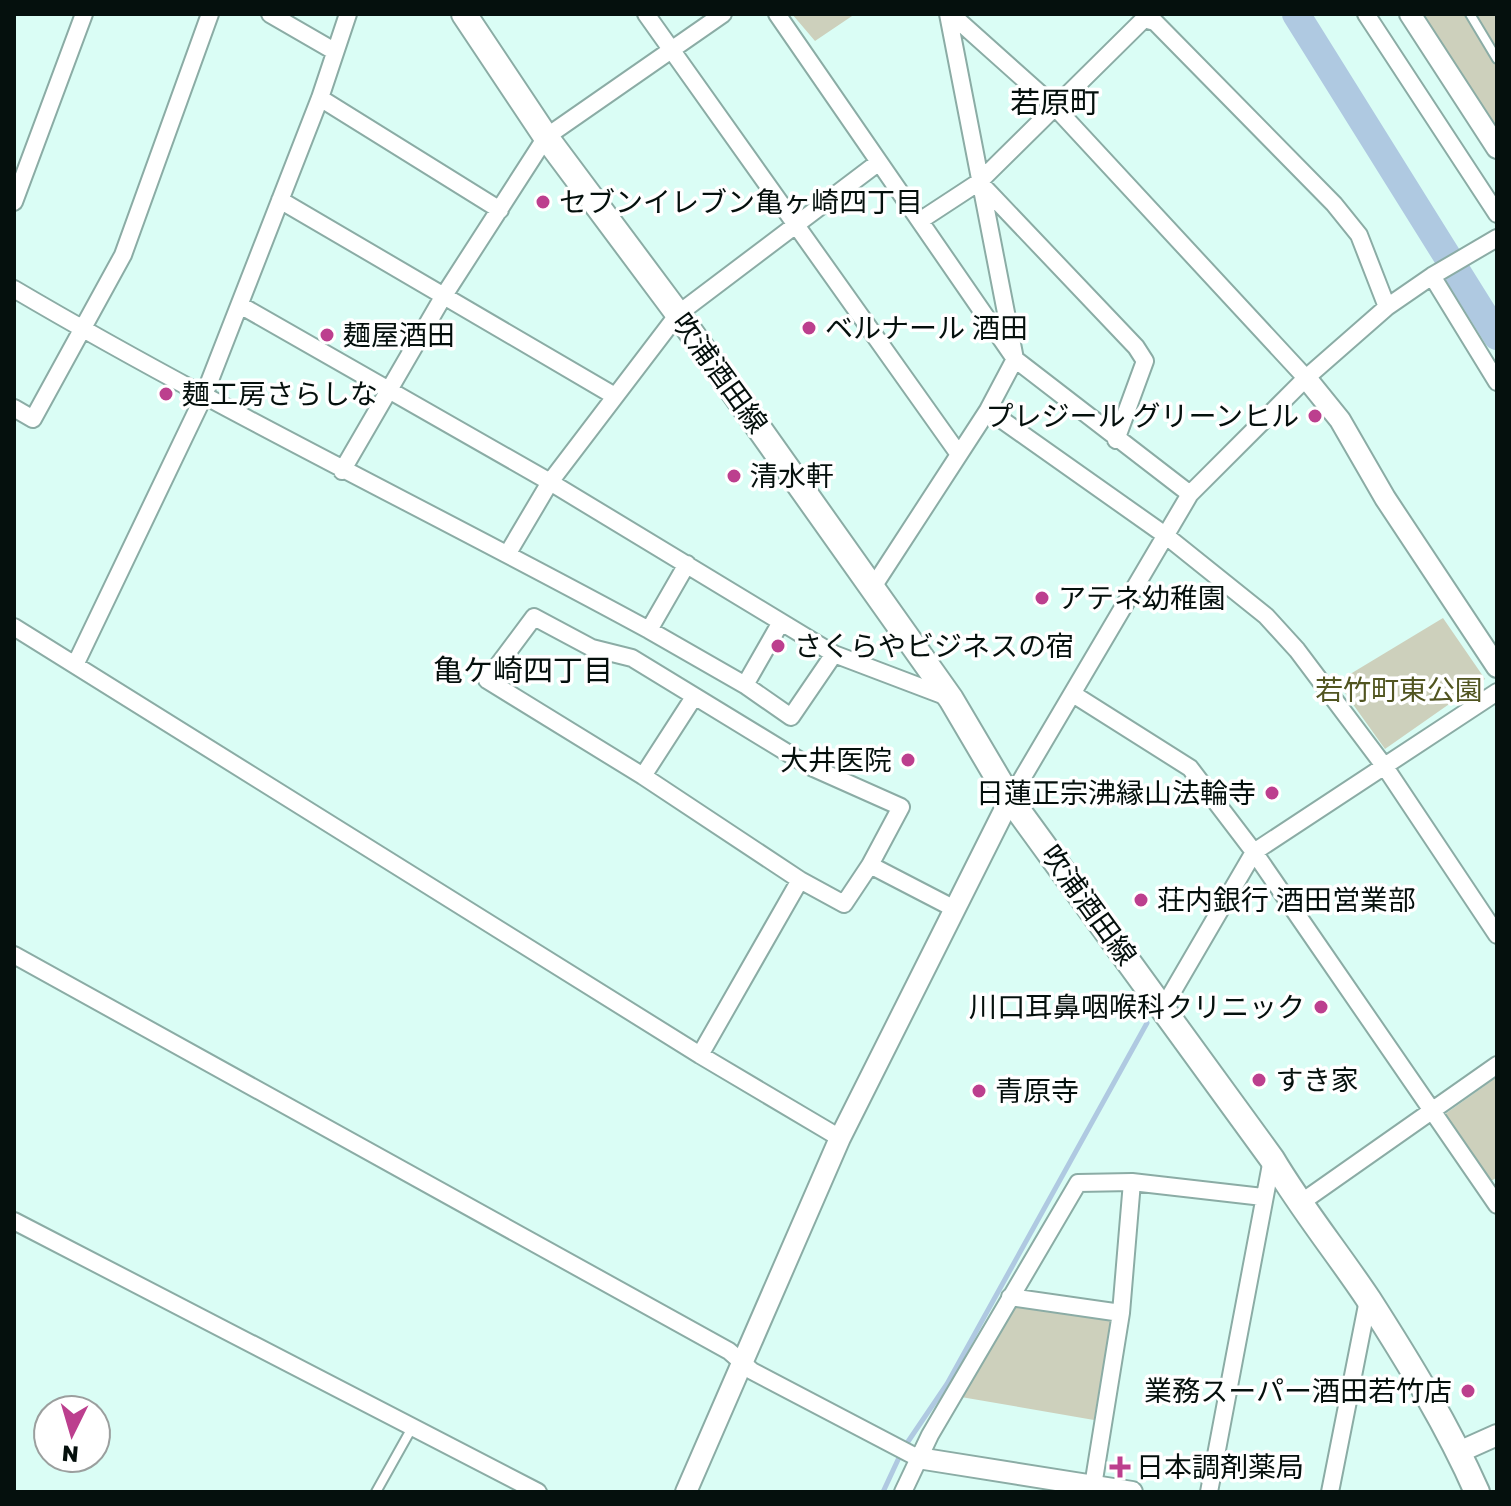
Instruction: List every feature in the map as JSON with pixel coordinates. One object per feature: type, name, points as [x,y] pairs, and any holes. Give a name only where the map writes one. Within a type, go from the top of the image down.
[{"type":"main road","name":"吹浦酒田線","points":[[464,14],[546,137],[678,314],[951,699],[1010,799],[1272,1159],[1299,1204],[1368,1300],[1459,1452],[1477,1492]]},
{"type":"street","points":[[14,202],[84,14]]},
{"type":"street","points":[[14,408],[33,419],[85,330],[123,255],[210,14]]},
{"type":"street","points":[[270,14],[334,51]]},
{"type":"street","points":[[76,663],[203,398],[320,98],[348,14]]},
{"type":"street","points":[[646,14],[958,453]]},
{"type":"street","points":[[342,471],[443,297],[546,137],[723,14]]},
{"type":"street","points":[[777,14],[1015,359],[1116,440],[1190,494]]},
{"type":"street","points":[[950,14],[1055,107],[1306,378],[1340,420],[1385,498],[1497,667]]},
{"type":"street","points":[[873,587],[988,410],[1015,359],[979,182],[950,14]]},
{"type":"street","points":[[1366,14],[1497,214]]},
{"type":"street","points":[[1410,14],[1497,148]]},
{"type":"street","points":[[921,220],[979,182],[1144,19],[1155,22],[1334,204],[1359,235],[1387,307]]},
{"type":"street","points":[[320,98],[500,210]]},
{"type":"street","points":[[508,553],[550,482],[613,395],[678,314],[879,162]]},
{"type":"street","points":[[979,182],[1136,347],[1145,361],[1116,440]]},
{"type":"street","points":[[280,200],[613,395]]},
{"type":"street","points":[[686,1492],[840,1138],[953,908],[1010,799],[1190,494],[1306,378],[1387,307],[1439,271],[1497,238]]},
{"type":"street","points":[[1439,271],[1497,382]]},
{"type":"street","points":[[14,289],[203,398],[508,553],[649,630],[745,685],[791,717],[834,654]]},
{"type":"street","points":[[240,305],[550,482],[834,654],[951,699]]},
{"type":"street","points":[[988,410],[1165,535],[1266,616],[1297,650],[1385,767],[1497,935]]},
{"type":"street","points":[[649,630],[687,564]]},
{"type":"street","points":[[534,617],[592,648],[632,658],[694,697],[809,766],[901,807],[870,865],[844,904],[800,880],[643,776],[487,680],[534,617]]},
{"type":"street","points":[[745,685],[781,622]]},
{"type":"street","points":[[14,627],[700,1055],[840,1138]]},
{"type":"street","points":[[1163,1008],[1254,852],[1497,692]]},
{"type":"street","points":[[1073,694],[1190,768],[1254,852],[1495,1197]]},
{"type":"street","points":[[643,776],[694,697]]},
{"type":"street","points":[[870,865],[953,908]]},
{"type":"street","points":[[700,1055],[800,880]]},
{"type":"street","points":[[14,955],[216,1064],[743,1362],[752,1371],[918,1458],[1132,1492]]},
{"type":"street","points":[[1299,1204],[1497,1065]]},
{"type":"street","points":[[1209,1492],[1272,1159]]},
{"type":"street","points":[[903,1492],[918,1458],[1078,1183],[1132,1182],[1263,1197]]},
{"type":"street","points":[[1093,1486],[1121,1313],[1132,1182]]},
{"type":"street","points":[[14,1221],[536,1492]]},
{"type":"street","points":[[1010,1297],[1121,1313]]},
{"type":"street","points":[[1330,1492],[1368,1300]]},
{"type":"street","points":[[1459,1452],[1497,1435]]},
{"type":"lane","points":[[1470,14],[1497,59]]},
{"type":"lane","points":[[376,1492],[413,1426]]},
{"type":"green space","points":[[792,14],[855,14],[815,41]]},
{"type":"green space","points":[[1420,14],[1497,14],[1497,140]]},
{"type":"green space","name":"若竹町東公園","points":[[1443,618],[1485,679],[1385,749],[1337,682]]},
{"type":"green space","points":[[1497,1077],[1497,1177],[1490,1182],[1445,1114]]},
{"type":"green space","points":[[1013,1303],[1111,1320],[1094,1420],[961,1397]]},
{"type":"waterway","points":[[1296,14],[1497,336]]},
{"type":"waterway","points":[[883,1492],[903,1449],[947,1384],[1147,1023]]},
{"type":"place","name":"セブンイレブン亀ヶ崎四丁目","points":[[543,202]]},
{"type":"place","name":"ベルナール 酒田","points":[[809,328]]},
{"type":"place","name":"麺屋酒田","points":[[327,335]]},
{"type":"place","name":"麺工房さらしな","points":[[166,394]]},
{"type":"place","name":"プレジール グリーンヒル","points":[[1315,416]]},
{"type":"place","name":"清水軒","points":[[734,476]]},
{"type":"place","name":"アテネ幼稚園","points":[[1042,598]]},
{"type":"place","name":"さくらやビジネスの宿","points":[[778,646]]},
{"type":"place","name":"大井医院","points":[[908,760]]},
{"type":"place","name":"日蓮正宗沸縁山法輪寺","points":[[1272,793]]},
{"type":"place","name":"荘内銀行 酒田営業部","points":[[1141,900]]},
{"type":"place","name":"川口耳鼻咽喉科クリニック","points":[[1321,1007]]},
{"type":"place","name":"すき家","points":[[1259,1080]]},
{"type":"place","name":"青原寺","points":[[979,1091]]},
{"type":"place","name":"業務スーパー酒田若竹店","points":[[1468,1391]]},
{"type":"place","name":"日本調剤薬局","points":[[1120,1467]]},
{"type":"district","name":"若原町","points":[[1055,103]]},
{"type":"district","name":"亀ケ崎四丁目","points":[[523,671]]}]
